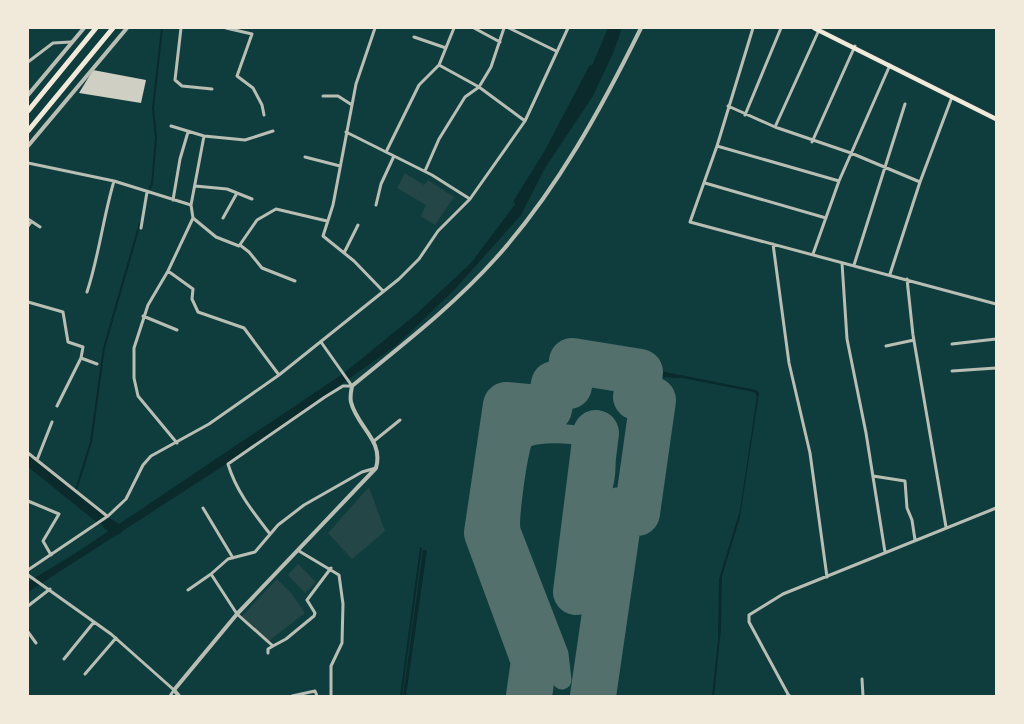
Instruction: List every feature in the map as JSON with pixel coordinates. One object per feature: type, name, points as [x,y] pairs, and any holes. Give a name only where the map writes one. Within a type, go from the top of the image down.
[{"type":"highway","points":[[28,111],[96,28]]},
{"type":"highway","points":[[28,131],[113,28]]},
{"type":"main road","points":[[816,29],[855,46],[996,119]]},
{"type":"street","points":[[28,95],[84,28]]},
{"type":"street","points":[[28,146],[127,28]]},
{"type":"street","points":[[182,28],[175,80],[182,86],[212,89]]},
{"type":"street","points":[[226,28],[252,34],[237,76],[253,88],[262,105],[264,115]]},
{"type":"street","points":[[375,28],[352,105],[333,205],[326,221],[323,236],[383,290]]},
{"type":"street","points":[[386,152],[419,85],[439,65],[454,28]]},
{"type":"street","points":[[474,28],[500,42]]},
{"type":"street","points":[[425,171],[439,139],[465,97],[479,87],[491,67],[504,28]]},
{"type":"street","points":[[509,28],[556,51]]},
{"type":"street","points":[[28,570],[108,516],[126,499],[143,465],[151,456],[209,424],[279,375],[399,279],[419,259],[438,231],[470,199],[525,121],[568,28]]},
{"type":"street","points":[[270,534],[247,504],[233,479],[228,464],[342,386],[352,386],[442,313],[496,258],[538,206],[596,118],[641,28]]},
{"type":"street","points":[[753,28],[705,183],[690,222],[890,274],[996,304]]},
{"type":"street","points":[[745,115],[781,28]]},
{"type":"street","points":[[775,127],[816,29]]},
{"type":"street","points":[[414,37],[446,48]]},
{"type":"street","points":[[28,62],[53,43],[71,42]]},
{"type":"street","points":[[812,142],[855,46]]},
{"type":"street","points":[[813,254],[839,181],[890,64]]},
{"type":"street","points":[[439,65],[479,87],[525,121]]},
{"type":"street","points":[[323,96],[338,96],[352,105]]},
{"type":"street","points":[[890,274],[920,182],[952,97]]},
{"type":"street","points":[[854,265],[904,104]]},
{"type":"street","points":[[728,106],[745,115],[812,142],[851,153],[885,169],[920,182]]},
{"type":"street","points":[[171,126],[204,136],[250,140],[273,131]]},
{"type":"street","points":[[173,200],[180,159],[188,132]]},
{"type":"street","points":[[346,132],[425,171],[470,199]]},
{"type":"street","points":[[177,442],[138,396],[134,378],[134,348],[143,316],[168,272],[193,218],[191,206],[204,136]]},
{"type":"street","points":[[717,146],[839,181]]},
{"type":"street","points":[[376,205],[381,184],[394,156]]},
{"type":"street","points":[[305,157],[340,166]]},
{"type":"street","points":[[28,163],[114,181],[191,206]]},
{"type":"street","points":[[87,292],[96,266],[105,210],[114,181]]},
{"type":"street","points":[[705,183],[826,218]]},
{"type":"street","points":[[195,186],[227,189],[252,199]]},
{"type":"street","points":[[141,228],[148,192]]},
{"type":"street","points":[[223,218],[236,193]]},
{"type":"street","points":[[240,245],[257,220],[276,208],[326,221]]},
{"type":"street","points":[[193,218],[216,236],[240,245],[249,252],[262,268],[295,281]]},
{"type":"street","points":[[28,226],[29,221],[40,227]]},
{"type":"street","points":[[344,253],[358,225]]},
{"type":"street","points":[[774,244],[790,363],[810,453],[827,577]]},
{"type":"street","points":[[842,262],[847,339],[873,476],[885,552]]},
{"type":"street","points":[[168,272],[193,289],[192,299],[198,312],[244,328],[279,375]]},
{"type":"street","points":[[907,279],[914,340],[946,527]]},
{"type":"street","points":[[28,302],[63,312],[68,342],[83,347],[81,358],[57,406]]},
{"type":"street","points":[[143,316],[177,330]]},
{"type":"street","points":[[952,344],[996,339]]},
{"type":"street","points":[[886,346],[914,340]]},
{"type":"street","points":[[321,342],[352,386]]},
{"type":"street","points":[[81,358],[97,364]]},
{"type":"street","points":[[952,371],[996,368]]},
{"type":"street","points":[[170,696],[237,614],[376,468],[379,459],[374,441],[357,416],[350,401],[352,386]]},
{"type":"street","points":[[374,441],[400,420]]},
{"type":"street","points":[[37,460],[52,422]]},
{"type":"street","points":[[28,453],[108,516]]},
{"type":"street","points":[[188,590],[228,559],[256,552],[270,534],[304,505],[362,472],[376,468]]},
{"type":"street","points":[[873,476],[904,481],[907,508],[912,520],[915,540]]},
{"type":"street","points":[[28,500],[59,514],[43,541],[51,555]]},
{"type":"street","points":[[203,508],[233,558]]},
{"type":"street","points":[[789,696],[754,633],[749,622],[749,616],[783,594],[996,508]]},
{"type":"street","points":[[298,551],[331,568],[340,575],[343,604],[342,643],[331,666],[331,696]]},
{"type":"street","points":[[268,653],[268,649],[286,639],[314,616],[315,613],[307,600],[331,568]]},
{"type":"street","points":[[210,574],[237,614],[272,646]]},
{"type":"street","points":[[28,575],[116,638],[179,696]]},
{"type":"street","points":[[28,606],[50,589]]},
{"type":"street","points":[[64,659],[94,622]]},
{"type":"street","points":[[28,632],[36,643]]},
{"type":"street","points":[[85,674],[116,638]]},
{"type":"street","points":[[862,679],[863,696]]},
{"type":"street","points":[[292,696],[316,691],[317,696]]},
{"type":"shaded area","points":[[608,28],[622,28],[614,51],[593,96],[545,168],[521,215],[455,289],[397,345],[234,459],[28,592],[28,582],[79,551],[344,373],[414,316],[471,263],[534,179],[574,108]]},
{"type":"shaded area","points":[[405,173],[424,185],[428,180],[454,197],[435,225],[421,216],[426,205],[397,188]]},
{"type":"shaded area","points":[[660,371],[756,390],[759,393],[740,517],[722,576],[721,629],[714,696],[712,696],[718,639],[719,579],[740,510],[757,396],[754,392],[682,378],[659,377]]},
{"type":"shaded area","points":[[369,487],[385,531],[352,559],[328,533]]},
{"type":"shaded area","points":[[423,550],[427,550],[406,696],[403,696]]},
{"type":"shaded area","points":[[298,564],[316,582],[305,593],[288,575]]},
{"type":"shaded area","points":[[277,579],[292,594],[305,613],[266,643],[240,618]]},
{"type":"building","points":[[93,70],[146,80],[141,103],[79,93]]},
{"type":"waterway","points":[[150,188],[152,184],[156,138],[153,108],[162,28]]},
{"type":"waterway","points":[[518,201],[548,153],[592,69]]},
{"type":"waterway","points":[[76,490],[91,442],[104,348],[140,223]]},
{"type":"waterway","points":[[28,459],[101,518]]},
{"type":"waterway","points":[[108,524],[116,529]]},
{"type":"waterway","points":[[401,696],[421,548]]},
{"type":"taxiway","points":[[562,680],[559,654],[511,530],[519,455],[524,440],[529,437],[548,434],[583,436],[598,441],[604,449],[606,465],[603,487],[580,548]]},
{"type":"runway","points":[[529,696],[534,661],[487,533],[506,405],[549,409],[554,384],[569,386],[572,361],[640,372],[636,397],[653,400],[637,513],[620,510],[593,696]]},
{"type":"runway","points":[[576,592],[596,433]]}]
